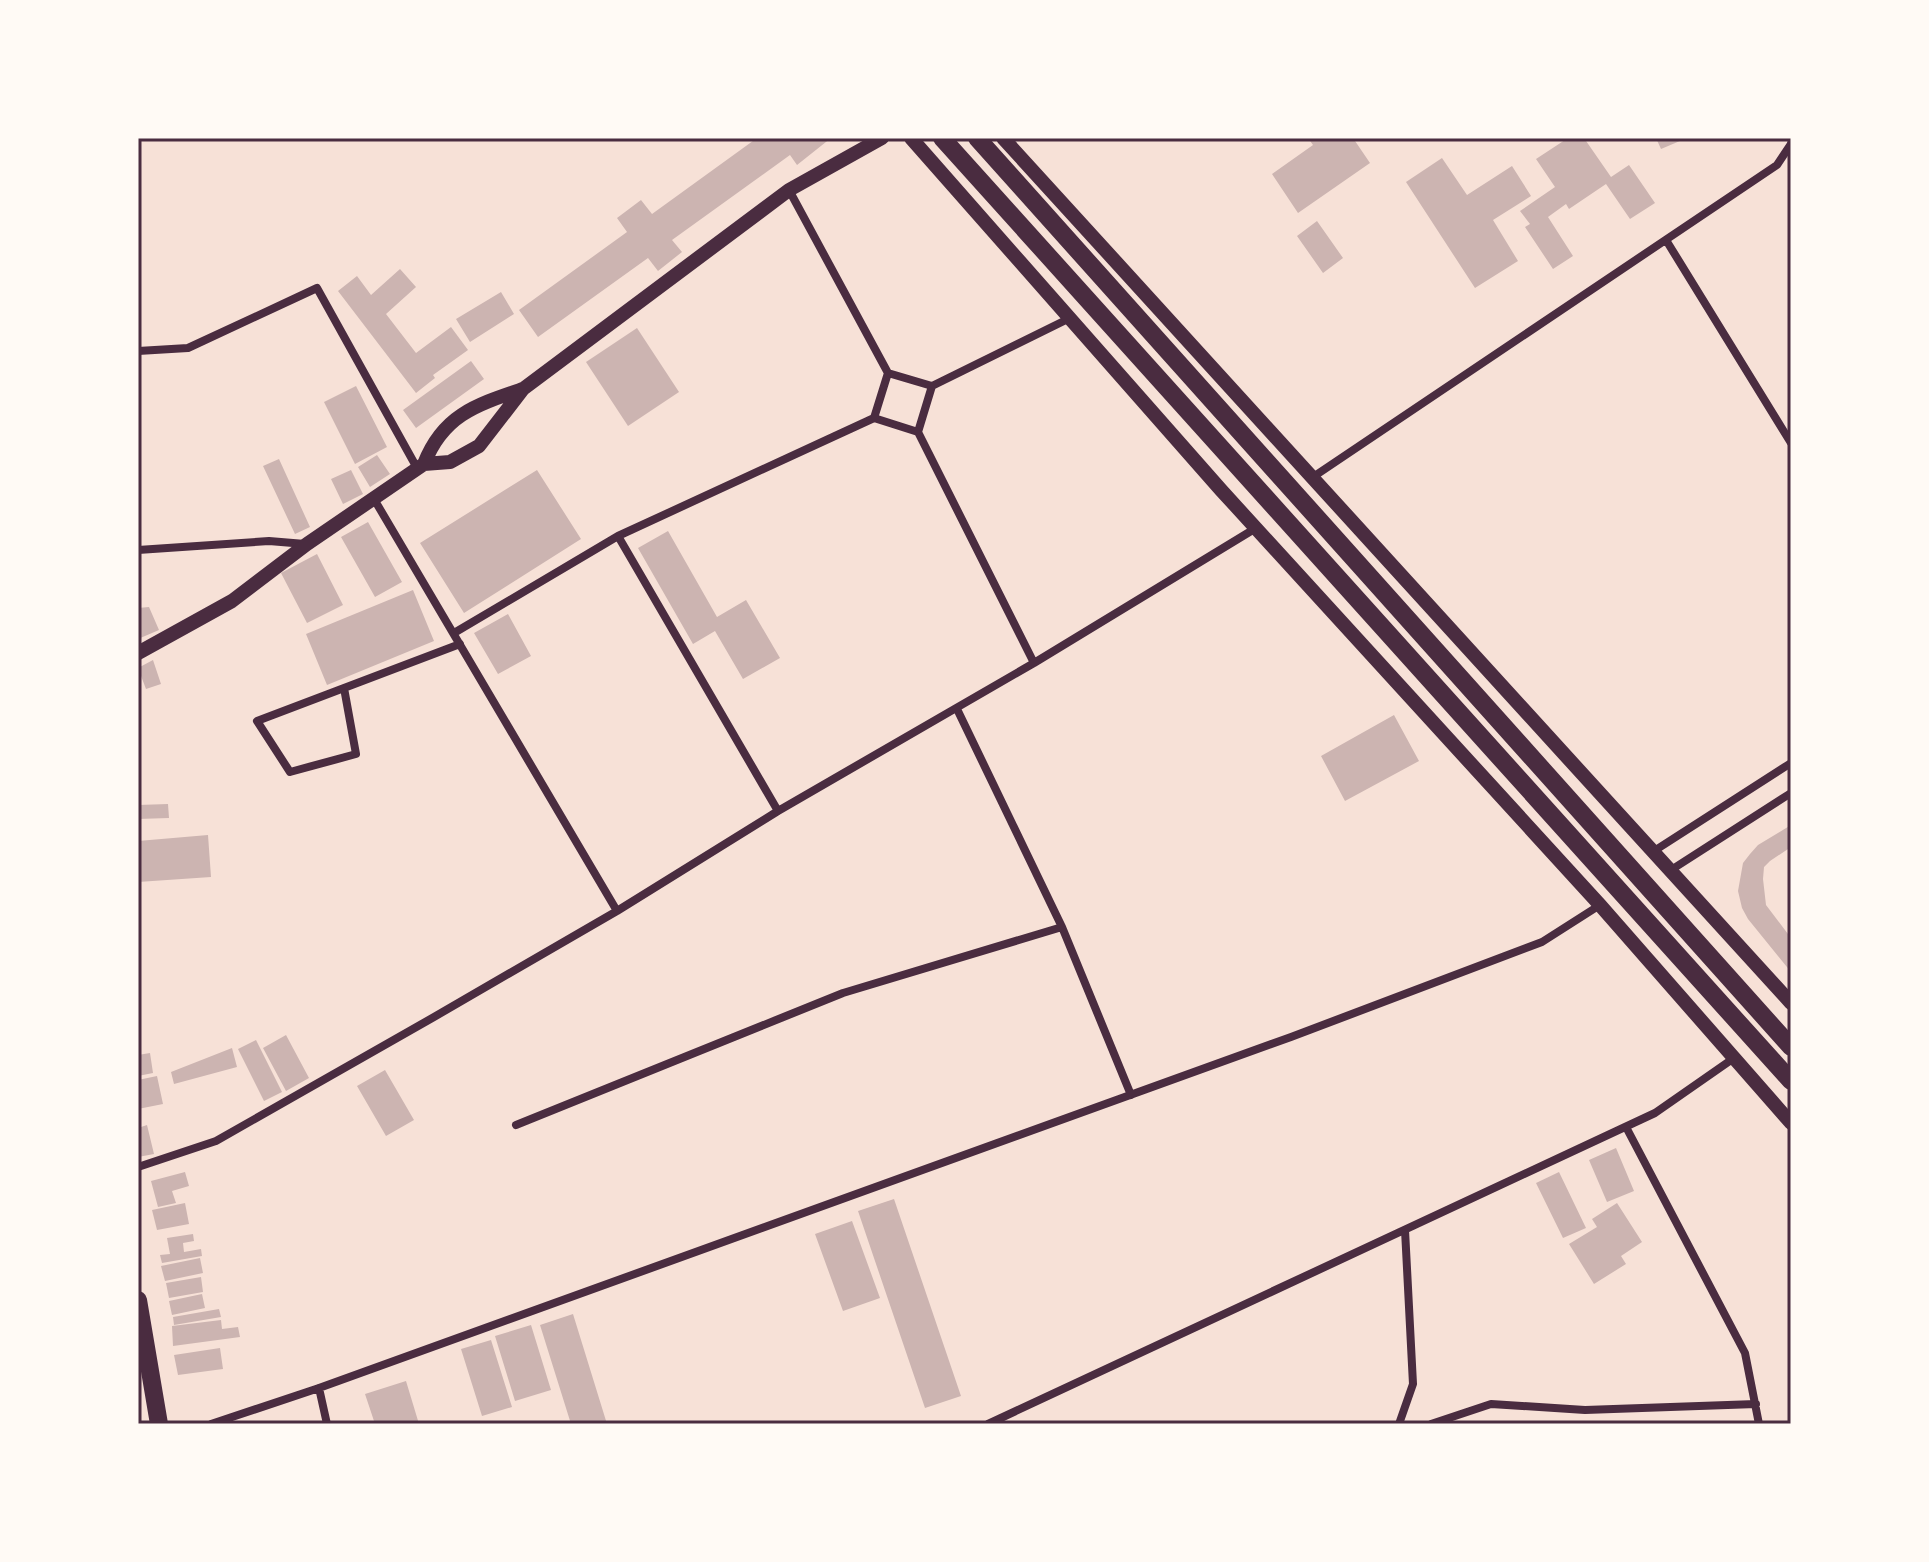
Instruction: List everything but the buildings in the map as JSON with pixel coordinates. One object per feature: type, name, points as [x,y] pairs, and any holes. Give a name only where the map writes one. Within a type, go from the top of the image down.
[{"type":"main road","points":[[942,138],[1791,1081]]},
{"type":"main road","points":[[977,138],[1791,1047]]},
{"type":"main road","points":[[138,1300],[141,1338],[159,1424]]},
{"type":"street","points":[[420,466],[450,462],[479,446],[523,389],[789,190],[882,138]]},
{"type":"street","points":[[911,138],[1256,528],[1600,905],[1791,1123]]},
{"type":"street","points":[[1003,138],[1791,1003]]},
{"type":"street","points":[[1313,477],[1777,165],[1791,144]]},
{"type":"street","points":[[789,190],[888,373],[932,386],[1070,318]]},
{"type":"street","points":[[1666,240],[1791,443]]},
{"type":"street","points":[[138,351],[188,348],[317,288],[420,466]]},
{"type":"street","points":[[874,418],[888,373]]},
{"type":"street","points":[[932,386],[918,432],[1034,663]]},
{"type":"street","points":[[138,653],[232,601],[307,544],[420,466],[432,442],[454,418],[490,400],[523,389]]},
{"type":"street","points":[[454,633],[618,536],[874,418],[918,432]]},
{"type":"street","points":[[374,499],[617,911]]},
{"type":"street","points":[[138,1167],[216,1141],[617,911],[778,811],[957,709],[1256,528]]},
{"type":"street","points":[[618,536],[778,811]]},
{"type":"street","points":[[138,550],[269,541],[307,544]]},
{"type":"street","points":[[344,688],[356,754],[290,772],[257,721],[344,688],[460,644]]},
{"type":"street","points":[[957,709],[1062,927],[1131,1095]]},
{"type":"street","points":[[1654,851],[1791,763]]},
{"type":"street","points":[[1671,870],[1791,793]]},
{"type":"street","points":[[211,1424],[319,1388],[1131,1095],[1542,942],[1600,905]]},
{"type":"street","points":[[516,1125],[843,993],[1062,927]]},
{"type":"street","points":[[988,1424],[1655,1113],[1734,1058]]},
{"type":"street","points":[[1626,1127],[1745,1353],[1759,1424]]},
{"type":"street","points":[[1399,1424],[1413,1384],[1405,1230]]},
{"type":"street","points":[[319,1388],[327,1424]]},
{"type":"street","points":[[1431,1424],[1491,1404],[1585,1410],[1756,1404]]}]
